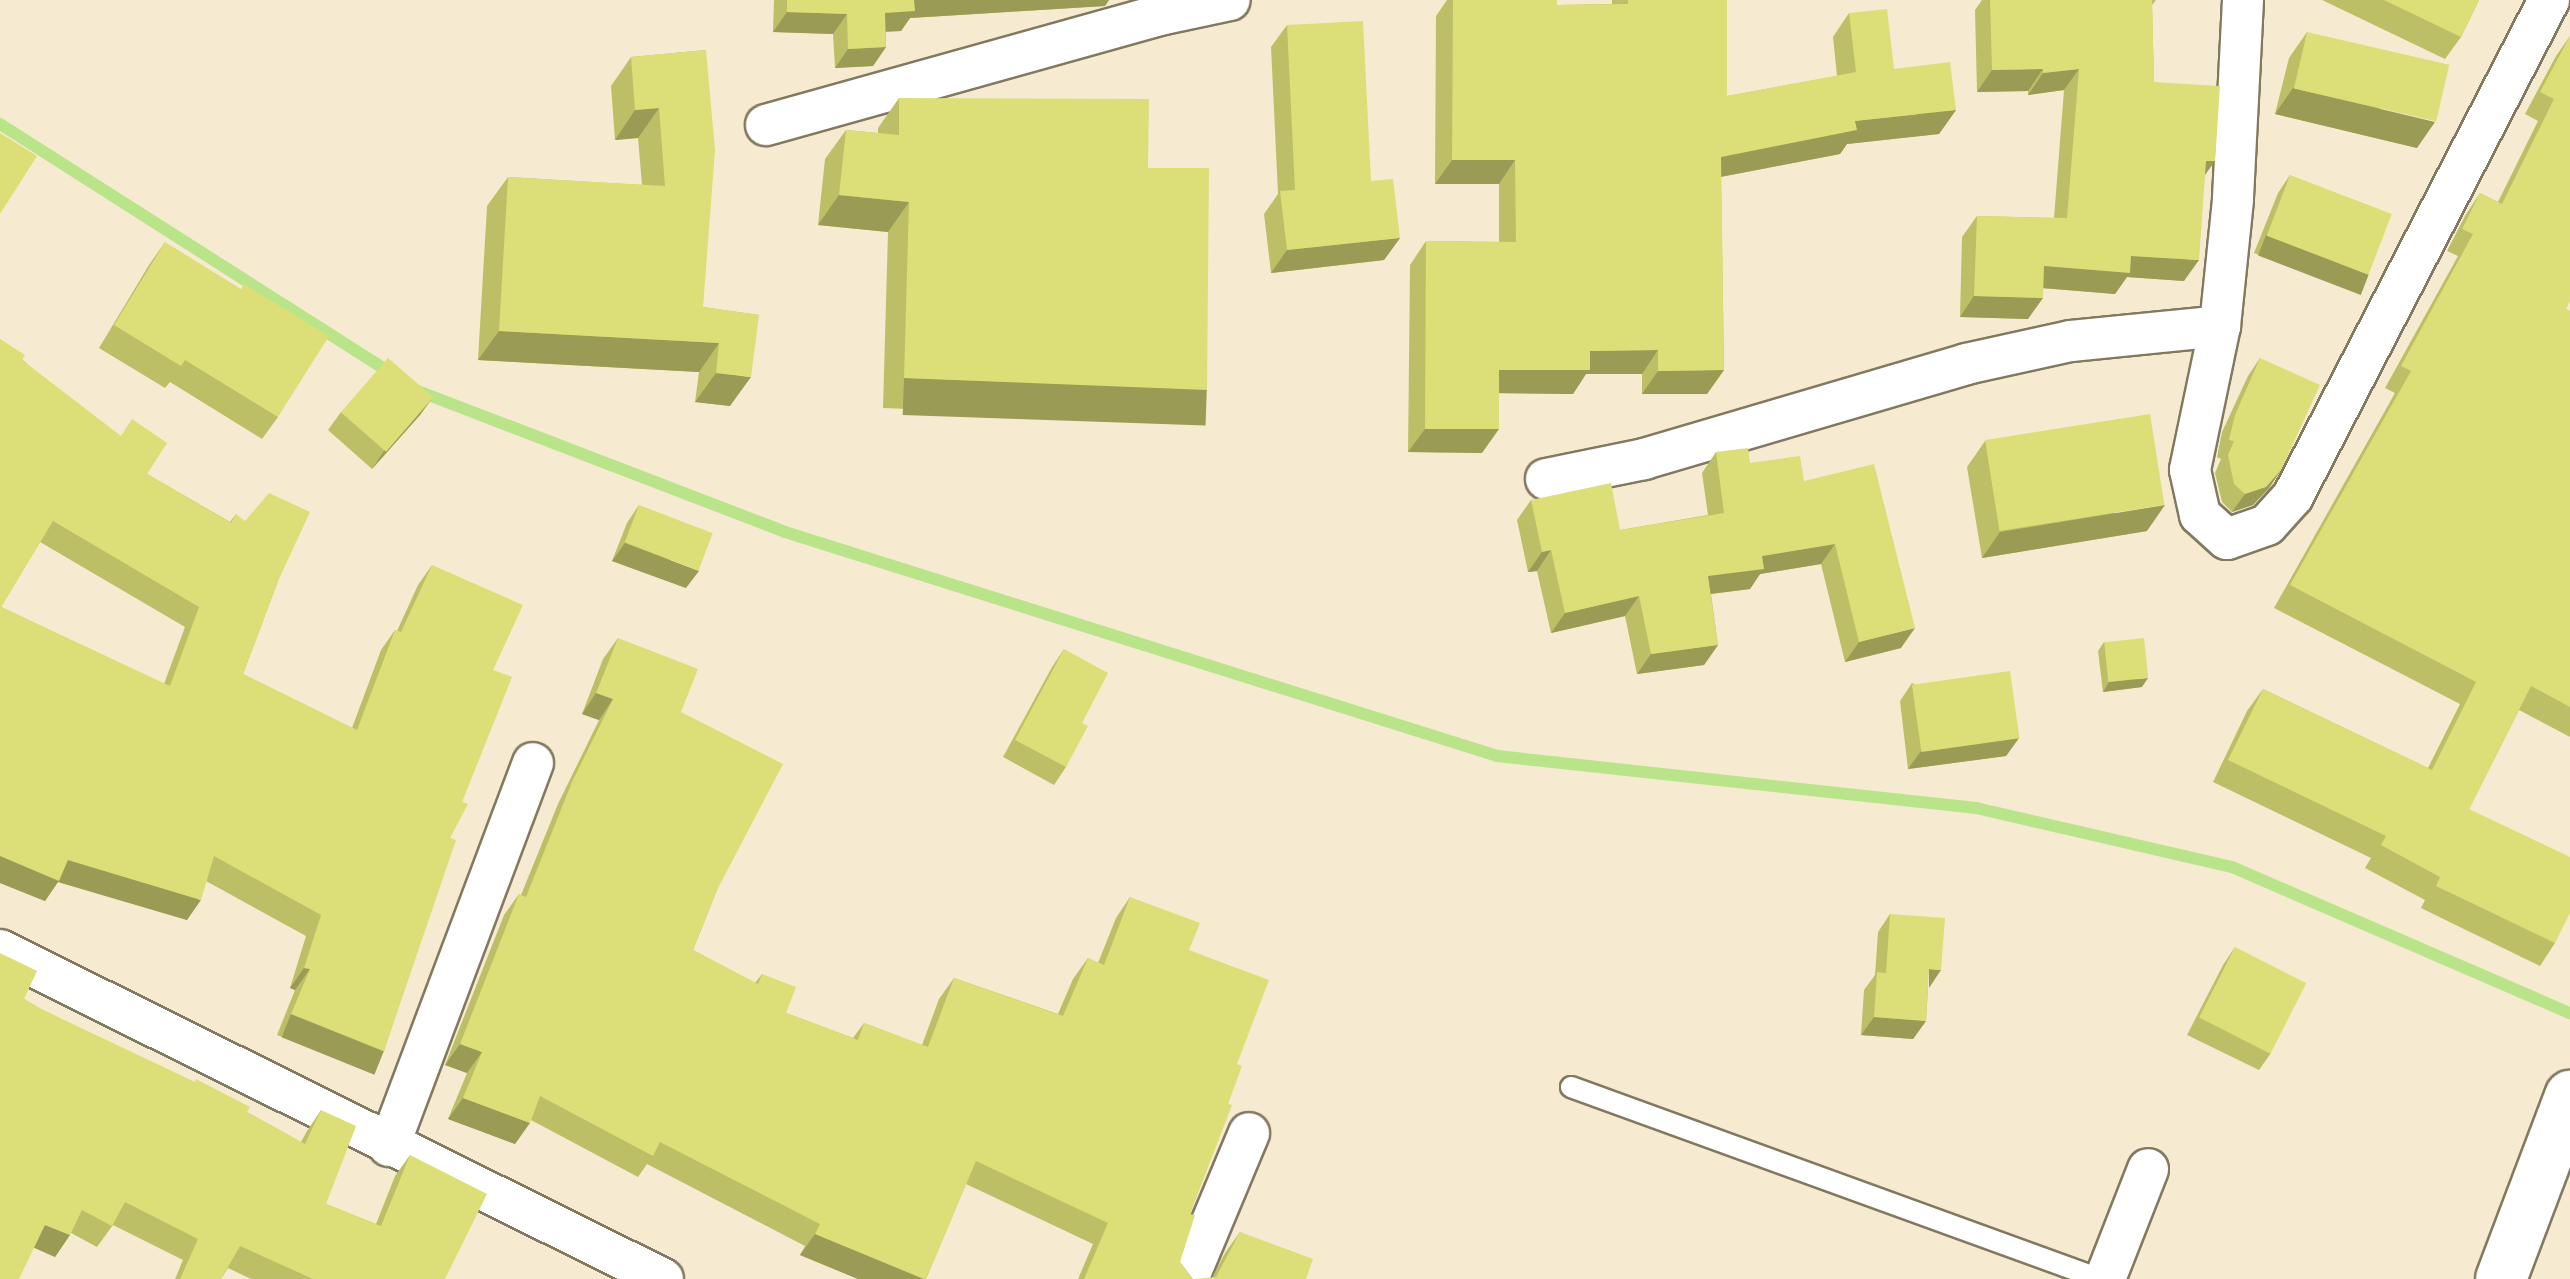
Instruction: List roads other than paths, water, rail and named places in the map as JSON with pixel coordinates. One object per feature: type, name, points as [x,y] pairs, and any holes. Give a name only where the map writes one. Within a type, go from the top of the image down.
[{"type":"street","points":[[766,124],[1164,14],[1230,0]]},
{"type":"street","points":[[2243,0],[2232,200],[2220,326],[2190,470],[2200,515],[2227,540],[2268,525],[2293,496],[2550,0]]},
{"type":"street","points":[[1546,479],[1644,459],[1983,360],[2071,341],[2220,326]]},
{"type":"street","points":[[389,1146],[533,763]]},
{"type":"street","points":[[0,950],[663,1279]]},
{"type":"street","points":[[2501,1279],[2570,1096]]},
{"type":"street","points":[[1188,1279],[1249,1133]]},
{"type":"street","points":[[2102,1279],[2148,1169]]},
{"type":"lane","points":[[1571,1087],[2102,1279]]},
{"type":"waterway","points":[[0,124],[393,374]]},
{"type":"waterway","points":[[418,391],[785,532],[1497,756],[1976,808],[2232,867],[2570,1013]]}]
